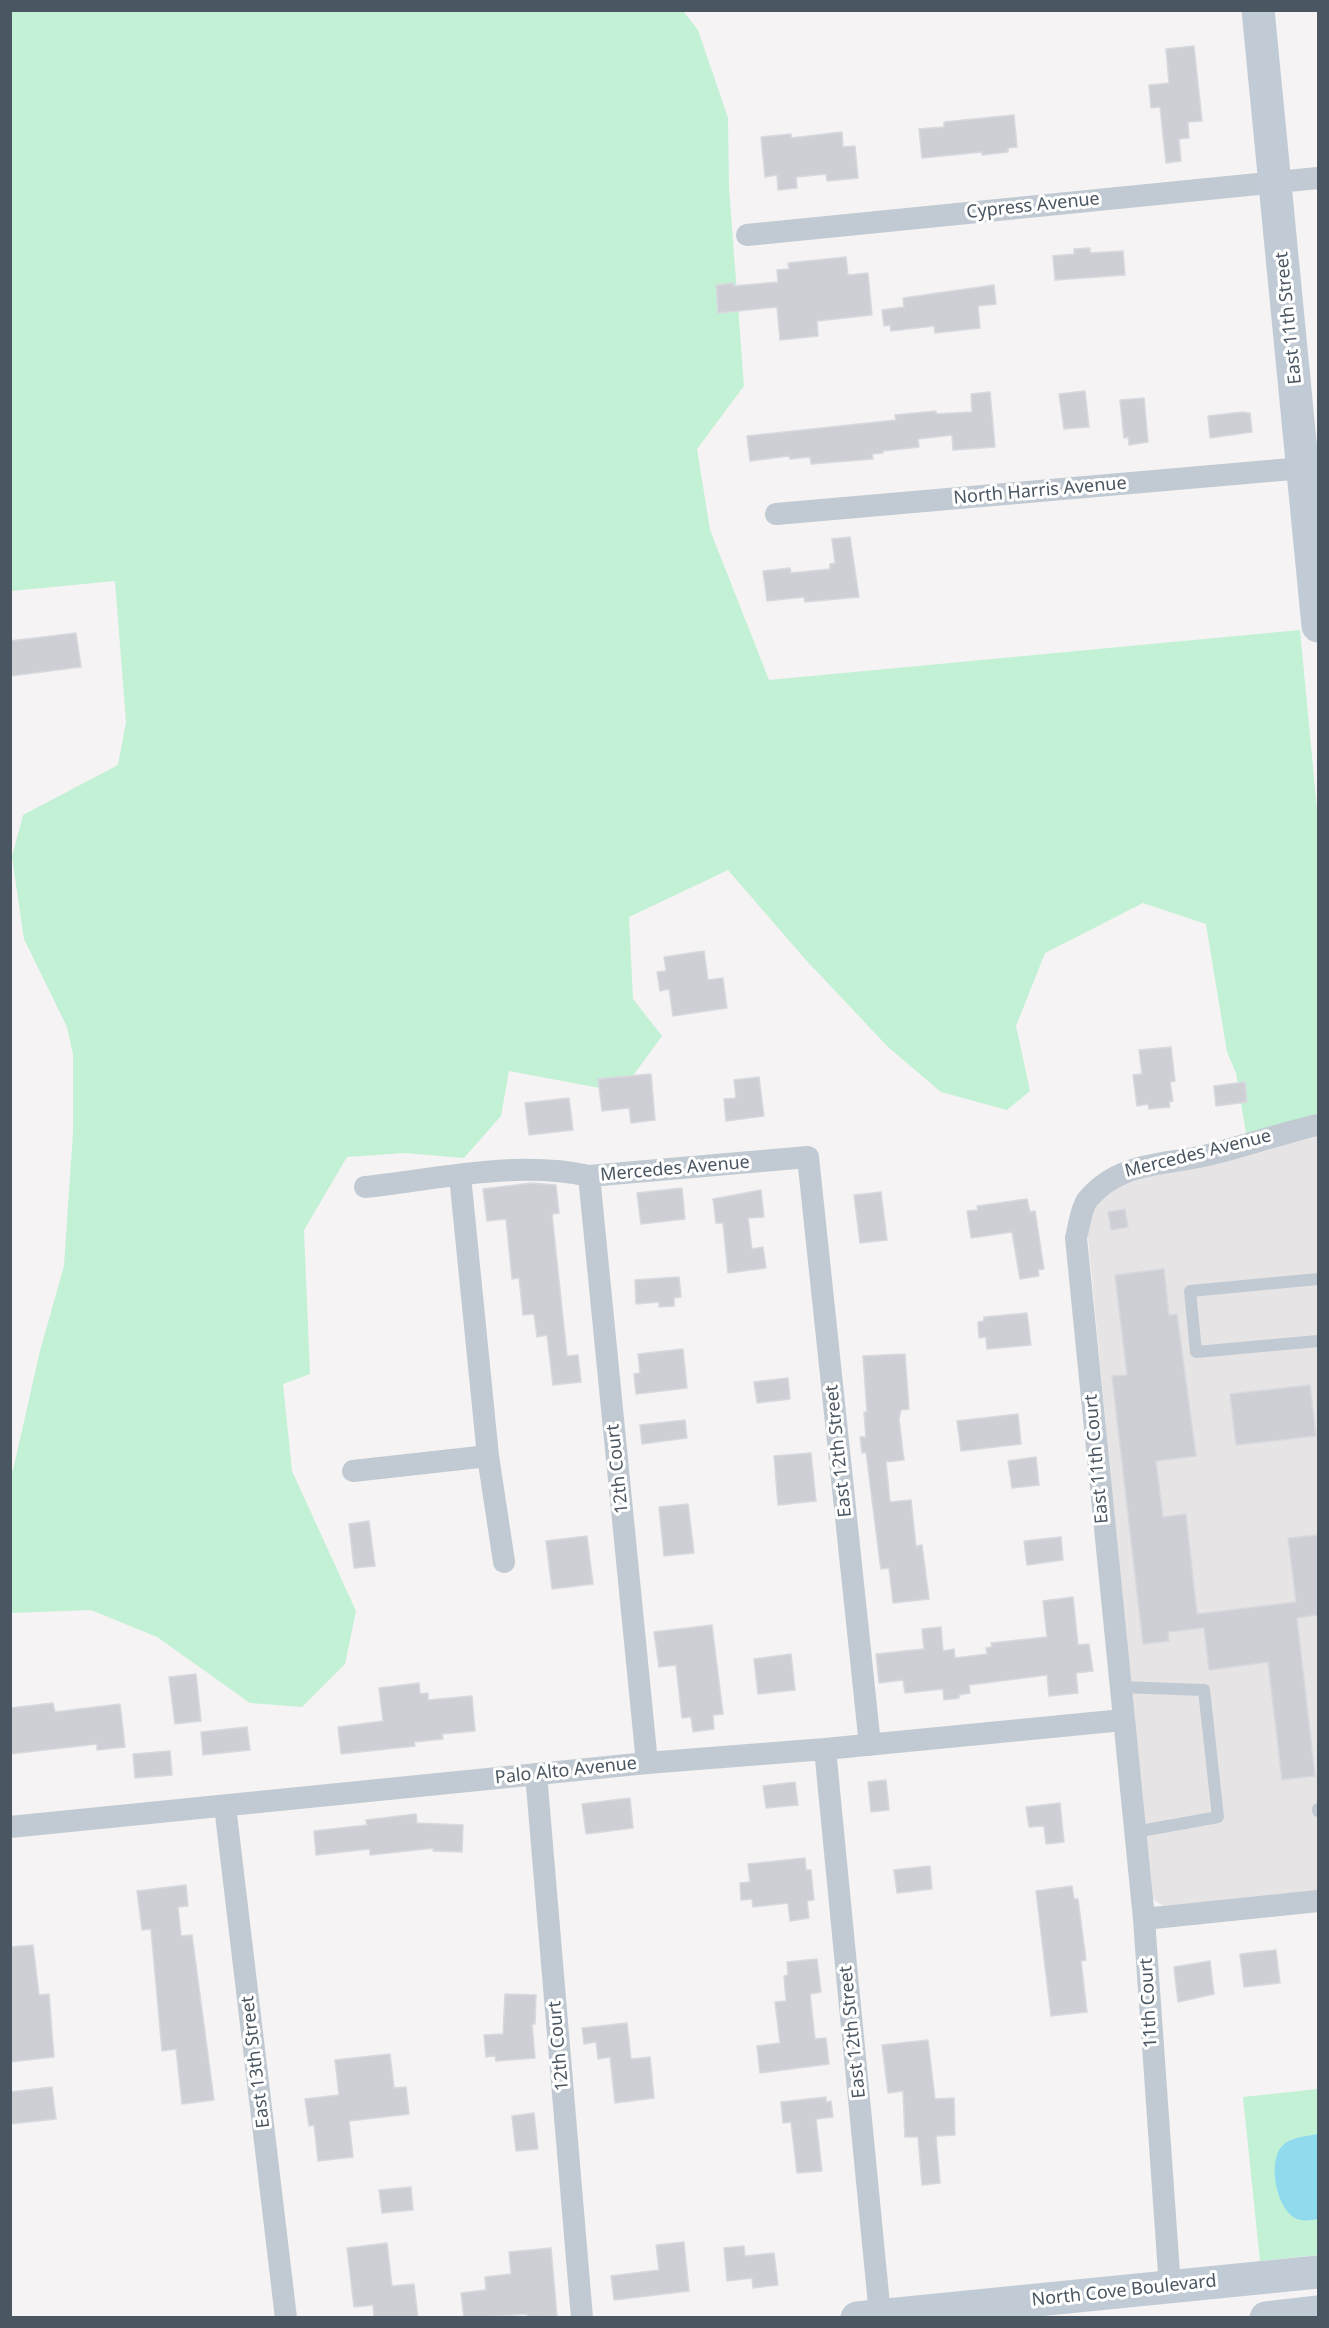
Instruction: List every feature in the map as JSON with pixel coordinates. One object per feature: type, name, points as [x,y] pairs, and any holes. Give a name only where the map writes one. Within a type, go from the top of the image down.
[{"type":"main road","name":"East 11th Street","points":[[1258,10],[1309,481],[1318,626]]},
{"type":"main road","name":"North Cove Boulevard","points":[[869,2316],[1318,2272]]},
{"type":"main road","points":[[1266,2318],[1318,2312]]},
{"type":"street","name":"Cypress Avenue","points":[[747,236],[1318,178]]},
{"type":"street","name":"North Harris Avenue","points":[[777,513],[1309,481]]},
{"type":"street","name":"Mercedes Avenue","points":[[1087,1200],[1115,1175],[1137,1167],[1214,1154],[1264,1137],[1318,1125]]},
{"type":"street","name":"Mercedes Avenue","points":[[364,1187],[502,1171],[560,1170],[589,1176],[808,1157]]},
{"type":"street","name":"East 12th Street","points":[[808,1157],[870,1745]]},
{"type":"street","points":[[460,1176],[488,1456],[504,1562]]},
{"type":"street","name":"12th Court","points":[[589,1176],[647,1763]]},
{"type":"street","name":"East 11th Court","points":[[1087,1200],[1076,1238],[1123,1720]]},
{"type":"street","points":[[353,1471],[488,1456]]},
{"type":"street","name":"Palo Alto Avenue","points":[[10,1827],[647,1763],[870,1745],[1123,1720]]},
{"type":"street","name":"11th Court","points":[[1123,1720],[1144,1919],[1170,2287]]},
{"type":"street","name":"East 12th Street","points":[[825,1749],[869,2316]]},
{"type":"street","name":"12th Court","points":[[536,1774],[582,2318]]},
{"type":"street","name":"East 13th Street","points":[[225,1806],[286,2318]]},
{"type":"street","points":[[1144,1919],[1318,1901]]},
{"type":"lane","points":[[1318,1280],[1190,1291],[1196,1352],[1318,1341]]},
{"type":"lane","points":[[1119,1687],[1204,1690],[1218,1817],[1135,1832]]},
{"type":"shaded area","points":[[1318,1137],[1318,1891],[1163,1906],[1151,1898],[1087,1227],[1102,1193],[1162,1171]]},
{"type":"green space","points":[[11,11],[683,11],[698,30],[728,118],[729,188],[744,386],[697,449],[710,530],[769,680],[1300,630],[1318,820],[1318,1114],[1246,1133],[1236,1073],[1227,1052],[1206,924],[1143,903],[1045,953],[1016,1026],[1030,1091],[1007,1110],[941,1092],[888,1047],[805,959],[728,870],[629,917],[633,999],[662,1036],[621,1092],[509,1071],[501,1116],[464,1158],[404,1153],[347,1157],[304,1230],[310,1374],[283,1384],[292,1471],[356,1611],[345,1664],[302,1707],[250,1703],[157,1637],[91,1610],[11,1613],[11,1471],[40,1351],[64,1266],[73,1132],[73,1055],[67,1027],[24,939],[12,857],[23,815],[118,765],[126,722],[115,581],[11,591]]},
{"type":"green space","points":[[1318,2089],[1318,2255],[1260,2261],[1243,2097]]},
{"type":"water","points":[[1318,2134],[1318,2219],[1301,2220],[1288,2213],[1283,2204],[1276,2183],[1275,2161],[1278,2152],[1286,2142]]},
{"type":"building","points":[[1194,46],[1202,121],[1188,122],[1189,138],[1179,139],[1181,161],[1166,163],[1160,107],[1151,108],[1149,85],[1169,83],[1166,49]]},
{"type":"building","points":[[1014,115],[1017,147],[1008,148],[1008,152],[982,155],[982,152],[922,158],[919,129],[944,127],[944,122]]},
{"type":"building","points":[[842,132],[843,147],[855,146],[858,178],[827,181],[826,174],[796,177],[797,188],[778,190],[777,175],[765,177],[761,137],[791,134],[791,138]]},
{"type":"building","points":[[1090,248],[1090,253],[1123,251],[1125,275],[1055,280],[1053,256],[1074,254],[1074,249]]},
{"type":"building","points":[[846,257],[848,275],[868,273],[872,315],[817,321],[818,336],[780,340],[777,307],[718,313],[716,285],[734,283],[734,286],[778,282],[777,270],[789,269],[788,263]]},
{"type":"building","points":[[994,285],[996,304],[978,306],[980,328],[935,333],[934,326],[891,331],[890,325],[884,326],[882,310],[904,307],[903,298]]},
{"type":"building","points":[[1085,391],[1089,427],[1064,429],[1059,394]]},
{"type":"building","points":[[990,392],[995,447],[953,450],[952,435],[918,439],[919,447],[883,451],[883,453],[872,454],[873,459],[811,464],[810,457],[790,459],[789,456],[750,461],[747,436],[896,420],[895,415],[936,411],[936,414],[972,412],[971,394]]},
{"type":"building","points":[[1144,398],[1148,442],[1129,445],[1128,437],[1124,438],[1120,400]]},
{"type":"building","points":[[1250,413],[1252,432],[1210,438],[1208,416]]},
{"type":"building","points":[[850,537],[859,597],[805,602],[804,597],[767,601],[763,571],[790,568],[791,573],[830,569],[830,564],[835,563],[832,539]]},
{"type":"building","points":[[76,633],[81,667],[10,676],[10,641]]},
{"type":"building","points":[[704,951],[708,980],[723,978],[727,1008],[673,1016],[669,989],[660,991],[657,972],[666,971],[664,957]]},
{"type":"building","points":[[1171,1047],[1175,1081],[1170,1082],[1173,1101],[1169,1102],[1170,1107],[1149,1109],[1148,1104],[1137,1106],[1133,1075],[1142,1074],[1139,1050]]},
{"type":"building","points":[[651,1074],[655,1120],[631,1123],[629,1108],[602,1111],[598,1079]]},
{"type":"building","points":[[759,1077],[764,1116],[726,1121],[724,1099],[736,1098],[734,1080]]},
{"type":"building","points":[[1245,1082],[1247,1102],[1216,1106],[1214,1086]]},
{"type":"building","points":[[569,1098],[573,1130],[529,1135],[525,1103]]},
{"type":"building","points":[[532,1183],[556,1185],[559,1213],[552,1214],[567,1356],[578,1355],[581,1382],[553,1385],[547,1335],[537,1337],[534,1314],[523,1315],[519,1278],[512,1279],[506,1219],[487,1221],[483,1189]]},
{"type":"building","points":[[682,1188],[685,1219],[641,1224],[637,1193]]},
{"type":"building","points":[[761,1190],[764,1217],[748,1218],[752,1249],[763,1247],[766,1268],[728,1273],[723,1223],[716,1223],[713,1199]]},
{"type":"building","points":[[881,1192],[887,1240],[860,1243],[854,1195]]},
{"type":"building","points":[[1027,1199],[1030,1212],[1035,1211],[1044,1269],[1038,1270],[1039,1276],[1020,1279],[1012,1232],[971,1238],[967,1211],[978,1210],[977,1206]]},
{"type":"building","points":[[1125,1209],[1128,1227],[1111,1230],[1108,1212]]},
{"type":"building","points":[[1164,1269],[1169,1315],[1177,1314],[1196,1456],[1156,1461],[1163,1517],[1186,1514],[1197,1614],[1296,1602],[1288,1538],[1318,1535],[1318,1615],[1297,1618],[1315,1776],[1282,1780],[1268,1662],[1209,1670],[1204,1628],[1168,1632],[1169,1641],[1143,1644],[1112,1376],[1127,1375],[1115,1275]]},
{"type":"building","points":[[679,1277],[681,1297],[674,1298],[674,1306],[659,1307],[659,1302],[636,1304],[635,1280]]},
{"type":"building","points":[[1027,1313],[1031,1345],[987,1349],[986,1337],[979,1338],[978,1322],[984,1321],[984,1317]]},
{"type":"building","points":[[683,1349],[687,1388],[636,1394],[634,1374],[640,1373],[638,1354]]},
{"type":"building","points":[[905,1354],[909,1409],[901,1410],[899,1419],[904,1460],[886,1462],[890,1502],[911,1500],[916,1546],[922,1545],[929,1599],[893,1603],[889,1568],[881,1569],[866,1452],[862,1453],[860,1437],[866,1437],[864,1412],[867,1412],[863,1356]]},
{"type":"building","points":[[788,1378],[790,1399],[757,1403],[754,1382]]},
{"type":"building","points":[[1310,1385],[1316,1436],[1236,1445],[1230,1394]]},
{"type":"building","points":[[1018,1414],[1021,1444],[961,1451],[957,1421]]},
{"type":"building","points":[[685,1420],[687,1438],[642,1444],[640,1425]]},
{"type":"building","points":[[811,1453],[816,1501],[778,1505],[774,1456]]},
{"type":"building","points":[[1036,1457],[1039,1485],[1012,1488],[1008,1461]]},
{"type":"building","points":[[688,1504],[694,1553],[664,1556],[659,1507]]},
{"type":"building","points":[[369,1521],[375,1566],[354,1568],[349,1524]]},
{"type":"building","points":[[587,1536],[593,1584],[552,1589],[546,1541]]},
{"type":"building","points":[[1061,1537],[1063,1560],[1027,1565],[1024,1541]]},
{"type":"building","points":[[1073,1597],[1078,1645],[1089,1644],[1093,1671],[1076,1673],[1078,1693],[1049,1696],[1047,1675],[969,1685],[970,1693],[959,1695],[959,1698],[944,1700],[943,1689],[905,1693],[903,1680],[879,1683],[876,1654],[924,1649],[922,1629],[941,1627],[943,1651],[954,1649],[955,1658],[987,1654],[986,1648],[992,1647],[991,1643],[1047,1637],[1043,1601]]},
{"type":"building","points":[[712,1625],[723,1714],[713,1715],[714,1729],[693,1732],[691,1717],[682,1718],[676,1665],[659,1667],[654,1632]]},
{"type":"building","points":[[791,1654],[795,1690],[758,1694],[754,1659]]},
{"type":"building","points":[[196,1674],[201,1721],[175,1724],[169,1677]]},
{"type":"building","points":[[419,1683],[420,1694],[428,1693],[428,1700],[472,1696],[475,1731],[442,1734],[443,1739],[414,1742],[415,1746],[341,1754],[338,1727],[383,1721],[379,1688]]},
{"type":"building","points":[[53,1703],[55,1712],[120,1704],[125,1747],[97,1750],[97,1744],[10,1754],[10,1708]]},
{"type":"building","points":[[247,1727],[250,1750],[203,1755],[201,1732]]},
{"type":"building","points":[[170,1751],[172,1775],[135,1778],[133,1754]]},
{"type":"building","points":[[886,1780],[889,1810],[871,1812],[868,1782]]},
{"type":"building","points":[[795,1782],[798,1805],[766,1808],[763,1786]]},
{"type":"building","points":[[630,1798],[633,1828],[586,1834],[582,1804]]},
{"type":"building","points":[[1060,1803],[1064,1842],[1046,1844],[1044,1826],[1029,1827],[1026,1807]]},
{"type":"building","points":[[416,1814],[417,1823],[463,1825],[462,1852],[433,1851],[434,1848],[370,1855],[370,1849],[316,1855],[314,1831],[367,1825],[366,1820]]},
{"type":"building","points":[[805,1858],[806,1870],[811,1870],[814,1900],[807,1901],[809,1918],[790,1921],[788,1903],[753,1907],[752,1899],[741,1900],[740,1883],[750,1882],[748,1864]]},
{"type":"building","points":[[930,1866],[932,1889],[897,1893],[894,1870]]},
{"type":"building","points":[[186,1885],[188,1906],[178,1907],[181,1936],[192,1935],[214,2100],[182,2104],[176,2049],[162,2051],[151,1929],[142,1930],[137,1891]]},
{"type":"building","points":[[1072,1886],[1074,1899],[1078,1899],[1086,1960],[1081,1961],[1087,2012],[1051,2016],[1036,1891]]},
{"type":"building","points":[[33,1945],[39,1995],[49,1994],[54,2057],[10,2062],[10,1947]]},
{"type":"building","points":[[1276,1950],[1280,1983],[1244,1987],[1240,1954]]},
{"type":"building","points":[[817,1959],[821,1992],[810,1994],[815,2039],[826,2038],[829,2064],[760,2073],[757,2046],[780,2043],[775,2002],[786,2001],[784,1976],[788,1975],[787,1962]]},
{"type":"building","points":[[1210,1961],[1214,1994],[1178,2002],[1174,1967]]},
{"type":"building","points":[[505,1994],[536,1995],[535,2024],[532,2024],[535,2058],[496,2061],[495,2056],[486,2057],[484,2035],[503,2034]]},
{"type":"building","points":[[627,2023],[631,2059],[650,2057],[654,2098],[615,2103],[610,2057],[598,2059],[596,2042],[584,2044],[582,2028]]},
{"type":"building","points":[[928,2040],[935,2099],[954,2098],[955,2135],[936,2136],[940,2183],[922,2185],[918,2137],[905,2137],[903,2091],[888,2093],[882,2045]]},
{"type":"building","points":[[390,2054],[394,2088],[406,2087],[409,2114],[349,2121],[353,2157],[318,2161],[314,2125],[309,2126],[305,2099],[339,2095],[335,2060]]},
{"type":"building","points":[[52,2087],[56,2119],[10,2124],[10,2092]]},
{"type":"building","points":[[826,2097],[826,2102],[831,2101],[833,2117],[816,2119],[822,2171],[797,2173],[791,2122],[783,2123],[781,2102]]},
{"type":"building","points":[[534,2113],[538,2149],[516,2151],[512,2116]]},
{"type":"building","points":[[411,2187],[413,2210],[382,2213],[379,2190]]},
{"type":"building","points":[[684,2242],[689,2291],[614,2300],[611,2276],[659,2270],[656,2245]]},
{"type":"building","points":[[387,2243],[392,2286],[414,2284],[418,2318],[374,2318],[373,2305],[354,2307],[347,2248]]},
{"type":"building","points":[[744,2246],[745,2256],[774,2253],[778,2285],[753,2288],[752,2278],[727,2281],[724,2248]]},
{"type":"building","points":[[551,2248],[557,2316],[527,2318],[527,2314],[464,2318],[461,2293],[486,2290],[485,2277],[511,2274],[509,2252]]}]
